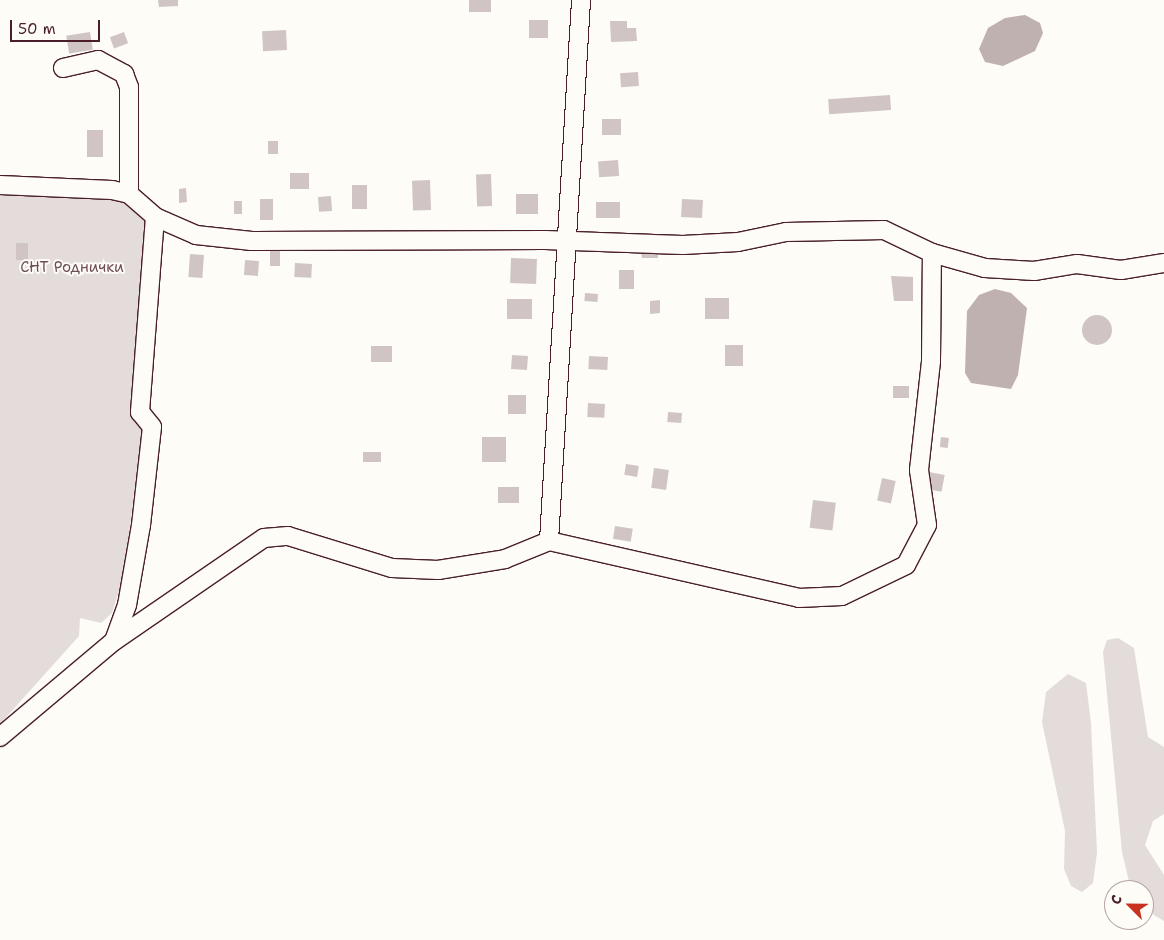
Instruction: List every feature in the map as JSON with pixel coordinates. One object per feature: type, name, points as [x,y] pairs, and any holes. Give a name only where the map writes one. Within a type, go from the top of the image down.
[{"type":"street","points":[[549,540],[581,0]]},
{"type":"street","points":[[63,68],[98,60],[124,74],[129,87],[129,194]]},
{"type":"street","points":[[0,185],[129,194],[155,217],[217,240],[567,241],[683,245],[738,242],[786,232],[876,230],[900,235],[932,253],[1016,271],[1077,264],[1121,270],[1164,263]]},
{"type":"street","points":[[114,641],[127,605],[141,525],[152,427],[140,412],[155,217]]},
{"type":"street","points":[[0,737],[114,641],[274,534],[392,568],[413,569],[505,559],[549,540],[597,555],[799,598],[842,596],[906,565],[927,525],[919,470],[931,361],[932,253]]},
{"type":"green space","name":"СНТ Роднички","points":[[0,176],[60,178],[62,195],[117,198],[133,205],[148,222],[133,401],[142,429],[124,575],[112,613],[101,623],[80,618],[79,636],[0,724]]},
{"type":"green space","points":[[1118,638],[1134,648],[1148,737],[1164,747],[1164,814],[1153,821],[1145,845],[1164,875],[1164,921],[1154,915],[1154,880],[1129,880],[1122,852],[1103,652],[1107,640]]},
{"type":"green space","points":[[1068,674],[1086,683],[1091,723],[1097,853],[1093,883],[1082,892],[1071,886],[1064,869],[1065,831],[1042,722],[1046,692]]},
{"type":"shaded area","points":[[1025,15],[1040,23],[1043,33],[1035,51],[1003,66],[985,62],[979,49],[988,28],[1005,18]]},
{"type":"shaded area","points":[[995,289],[1011,293],[1027,308],[1018,375],[1011,389],[971,383],[965,373],[967,311],[979,295]]},
{"type":"building","points":[[158,0],[178,0],[178,6],[159,7]]},
{"type":"building","points":[[469,0],[491,0],[491,12],[469,12]]},
{"type":"building","points":[[529,20],[548,20],[548,38],[529,38]]},
{"type":"building","points":[[610,21],[627,21],[627,28],[636,28],[637,41],[611,42]]},
{"type":"building","points":[[286,30],[287,50],[263,51],[262,31]]},
{"type":"building","points":[[90,32],[93,50],[69,54],[66,36]]},
{"type":"building","points":[[124,32],[128,43],[114,48],[110,37]]},
{"type":"building","points":[[638,72],[639,86],[621,87],[620,73]]},
{"type":"building","points":[[890,95],[891,110],[829,114],[828,99]]},
{"type":"building","points":[[602,119],[621,119],[621,135],[602,135]]},
{"type":"building","points":[[87,130],[103,130],[103,157],[87,157]]},
{"type":"building","points":[[268,141],[278,141],[278,154],[268,154]]},
{"type":"building","points":[[618,160],[619,176],[599,177],[598,161]]},
{"type":"building","points":[[290,173],[309,173],[309,189],[290,189]]},
{"type":"building","points":[[491,174],[492,206],[477,207],[476,175]]},
{"type":"building","points":[[430,180],[431,210],[413,211],[412,181]]},
{"type":"building","points":[[352,185],[367,185],[367,209],[352,209]]},
{"type":"building","points":[[186,188],[187,202],[179,203],[179,189]]},
{"type":"building","points":[[516,194],[538,194],[538,214],[516,214]]},
{"type":"building","points":[[331,196],[332,211],[319,212],[318,197]]},
{"type":"building","points":[[260,199],[273,199],[273,220],[260,220]]},
{"type":"building","points":[[682,199],[703,200],[702,218],[681,217]]},
{"type":"building","points":[[234,201],[242,201],[242,214],[234,214]]},
{"type":"building","points":[[596,202],[620,202],[620,218],[596,218]]},
{"type":"building","points":[[16,243],[28,243],[28,260],[16,260]]},
{"type":"building","points":[[658,250],[658,258],[642,258],[641,251]]},
{"type":"building","points":[[270,251],[280,251],[280,266],[270,266]]},
{"type":"building","points":[[190,254],[204,255],[202,278],[188,277]]},
{"type":"building","points":[[511,258],[537,259],[536,284],[510,283]]},
{"type":"building","points":[[245,260],[259,261],[258,276],[244,275]]},
{"type":"building","points":[[295,263],[312,264],[311,278],[294,277]]},
{"type":"building","points":[[619,270],[634,270],[634,289],[619,289]]},
{"type":"building","points":[[891,276],[913,277],[913,301],[894,301]]},
{"type":"building","points":[[585,293],[598,294],[597,302],[584,301]]},
{"type":"building","points":[[705,298],[729,298],[729,319],[705,319]]},
{"type":"building","points":[[507,299],[532,299],[532,319],[507,319]]},
{"type":"building","points":[[660,300],[660,313],[650,314],[650,301]]},
{"type":"building","points":[[1097,315],[1108,319],[1112,330],[1108,341],[1097,345],[1086,341],[1082,330],[1086,319]]},
{"type":"building","points":[[725,345],[743,345],[743,366],[725,366]]},
{"type":"building","points":[[371,346],[392,346],[392,362],[371,362]]},
{"type":"building","points":[[512,355],[528,356],[527,370],[511,369]]},
{"type":"building","points":[[589,356],[608,357],[607,370],[588,369]]},
{"type":"building","points":[[893,386],[909,386],[909,398],[893,398]]},
{"type":"building","points":[[508,395],[526,395],[526,414],[508,414]]},
{"type":"building","points":[[588,403],[605,404],[604,418],[587,417]]},
{"type":"building","points":[[668,412],[682,413],[681,423],[667,422]]},
{"type":"building","points":[[482,437],[506,437],[506,462],[482,462]]},
{"type":"building","points":[[941,437],[949,438],[948,448],[940,447]]},
{"type":"building","points":[[363,452],[381,452],[381,462],[363,462]]},
{"type":"building","points":[[626,464],[639,466],[637,477],[624,475]]},
{"type":"building","points":[[654,468],[669,470],[666,490],[651,488]]},
{"type":"building","points":[[929,472],[945,475],[941,492],[926,489]]},
{"type":"building","points":[[882,478],[896,481],[891,503],[877,500]]},
{"type":"building","points":[[498,487],[519,487],[519,503],[498,503]]},
{"type":"building","points":[[813,500],[836,503],[832,531],[810,528]]},
{"type":"building","points":[[615,526],[633,529],[631,542],[613,539]]}]
